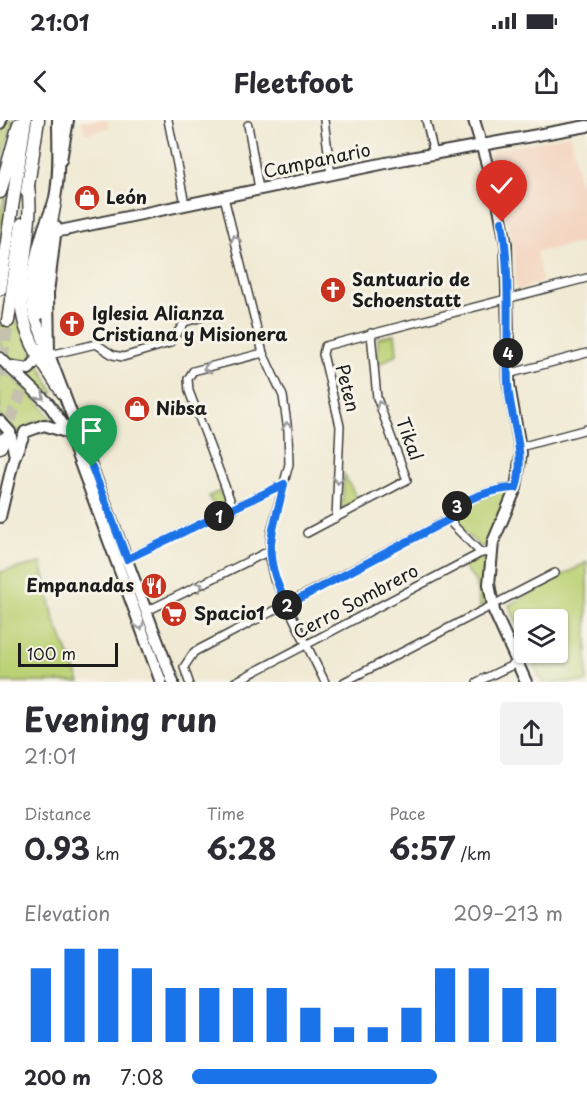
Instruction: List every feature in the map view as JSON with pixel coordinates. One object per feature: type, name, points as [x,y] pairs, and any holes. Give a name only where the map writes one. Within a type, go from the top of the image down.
[{"type":"highway","points":[[0,192],[20,120]]},
{"type":"highway","points":[[0,289],[25,120]]},
{"type":"highway","points":[[8,321],[38,120]]},
{"type":"highway","points":[[28,186],[30,220],[22,302],[25,326],[44,355],[63,393]]},
{"type":"highway","points":[[40,313],[43,267],[55,201]]},
{"type":"street","points":[[58,120],[59,169]]},
{"type":"street","points":[[44,355],[55,232],[55,201],[68,120]]},
{"type":"street","points":[[168,120],[185,204]]},
{"type":"street","points":[[324,120],[331,175]]},
{"type":"street","points":[[426,120],[434,154]]},
{"type":"street","points":[[474,120],[504,229],[508,300],[508,374],[510,399],[520,447],[520,468],[516,488],[486,553],[492,605],[514,656]]},
{"type":"street","points":[[248,125],[259,189]]},
{"type":"street","name":"Campanario","points":[[55,232],[434,154],[587,126]]},
{"type":"street","points":[[224,197],[263,353],[283,396],[289,464],[275,512],[269,551],[274,579],[325,682]]},
{"type":"street","points":[[44,355],[32,306],[32,281],[42,236],[55,201]]},
{"type":"street","name":"Peten","points":[[336,518],[340,426],[323,350],[329,344],[587,278]]},
{"type":"street","points":[[3,361],[29,369],[44,355],[96,344],[113,356],[123,357],[167,344],[175,338],[185,322],[213,314]]},
{"type":"street","name":"Tikal","points":[[307,533],[407,479],[377,398],[371,333]]},
{"type":"street","points":[[234,510],[189,390],[188,379],[193,371],[263,353]]},
{"type":"street","points":[[508,374],[587,353]]},
{"type":"street","points":[[3,361],[48,403],[69,433],[122,560],[147,611],[174,682],[188,680],[184,668],[191,654],[450,519],[457,507],[498,488],[516,488]]},
{"type":"street","points":[[63,393],[122,560],[161,682]]},
{"type":"street","points":[[0,421],[10,432],[14,458]]},
{"type":"street","points":[[0,517],[14,458],[23,435],[31,428],[48,425],[69,433]]},
{"type":"street","points":[[520,447],[587,429]]},
{"type":"street","points":[[122,560],[234,510],[284,484]]},
{"type":"street","points":[[450,519],[486,553]]},
{"type":"street","points":[[147,611],[269,551]]},
{"type":"street","name":"Cerro Sombrero","points":[[235,682],[486,553]]},
{"type":"street","points":[[344,682],[555,573]]},
{"type":"street","points":[[477,682],[517,663],[526,682]]},
{"type":"shaded area","points":[[82,120],[107,120],[109,128],[85,134]]},
{"type":"shaded area","points":[[571,134],[579,183],[587,182],[587,242],[536,252],[542,282],[516,291],[515,256],[502,196],[489,157],[494,151]]},
{"type":"green space","points":[[7,120],[13,120],[0,168],[0,141]]},
{"type":"green space","points":[[8,184],[0,257],[0,213]]},
{"type":"green space","points":[[0,320],[18,323],[54,393],[48,395],[6,355],[0,344]]},
{"type":"green space","points":[[395,334],[397,354],[378,365],[378,338]]},
{"type":"green space","points":[[0,367],[42,406],[53,422],[36,421],[16,433],[12,424],[0,416]]},
{"type":"green space","points":[[344,474],[359,502],[342,510]]},
{"type":"green space","points":[[504,489],[508,492],[487,545],[481,547],[455,524],[453,516],[457,509]]},
{"type":"green space","points":[[220,491],[229,508],[217,513],[209,496]]},
{"type":"green space","points":[[480,557],[485,560],[486,603],[480,607],[475,581],[463,566]]},
{"type":"green space","points":[[587,562],[587,682],[542,682],[533,663],[568,663],[568,609],[514,609],[514,617],[509,605]]},
{"type":"green space","points":[[41,563],[54,619],[80,682],[0,682],[0,572]]},
{"type":"tunnel","points":[[0,377],[8,321]]},
{"type":"tunnel","points":[[4,437],[34,358]]},
{"type":"place","name":"León","points":[[87,198]]},
{"type":"place","name":"Santuario de Schoenstatt","points":[[333,290]]},
{"type":"place","name":"Iglesia Alianza Cristiana y Misionera","points":[[72,324]]},
{"type":"place","name":"Nibsa","points":[[137,409]]},
{"type":"place","name":"Empanadas","points":[[154,586]]},
{"type":"place","name":"Spacio1","points":[[174,614]]},
{"type":"route","points":[[92,467],[127,559],[284,484],[275,512],[269,559],[274,579],[287,605],[450,519],[457,507],[498,488],[516,488],[521,453],[508,386],[508,268],[502,222]]}]
